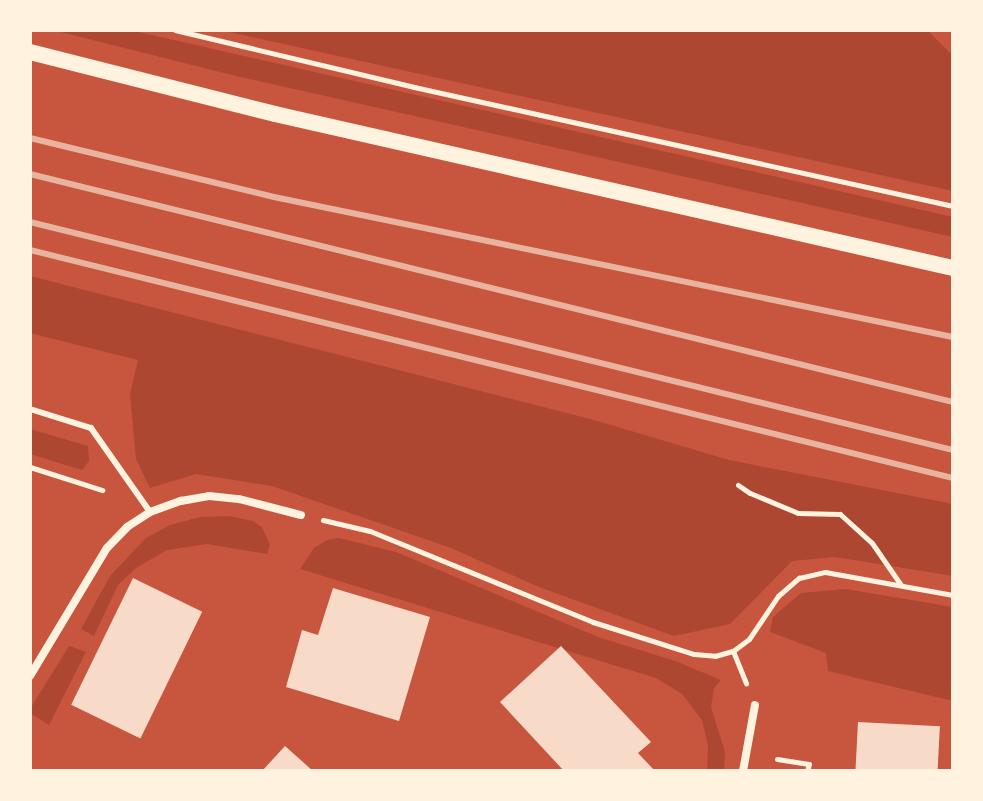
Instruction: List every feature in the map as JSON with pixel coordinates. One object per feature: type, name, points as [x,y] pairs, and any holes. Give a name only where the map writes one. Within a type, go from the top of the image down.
[{"type":"main road","points":[[30,52],[275,114],[953,268]]},
{"type":"street","points":[[30,676],[107,548],[127,527],[150,512],[181,501],[209,496],[239,499],[301,515]]},
{"type":"street","points":[[743,771],[755,705]]},
{"type":"lane","points":[[30,409],[91,428],[150,512]]},
{"type":"path","points":[[175,30],[953,206]]},
{"type":"path","points":[[30,467],[96,487],[150,512]]},
{"type":"path","points":[[738,485],[798,513],[840,514],[872,543],[901,586]]},
{"type":"path","points":[[301,515],[370,531],[593,622],[694,654],[715,656],[733,651],[749,639],[778,596],[799,578],[825,572],[953,595]]},
{"type":"path","points":[[733,651],[755,705]]},
{"type":"path","points":[[777,759],[809,764],[807,771]]},
{"type":"shaded area","points":[[53,30],[130,30],[953,217],[953,237],[232,75]]},
{"type":"shaded area","points":[[220,30],[927,30],[953,56],[953,191]]},
{"type":"shaded area","points":[[30,276],[594,420],[729,460],[953,504],[953,576],[835,557],[792,561],[730,624],[674,636],[539,587],[451,548],[272,486],[196,474],[150,488],[136,459],[130,394],[138,360],[30,333]]},
{"type":"shaded area","points":[[30,429],[88,446],[89,461],[82,470],[30,454]]},
{"type":"shaded area","points":[[229,516],[253,521],[262,527],[270,545],[267,554],[207,544],[167,550],[136,568],[118,585],[94,636],[81,629],[110,576],[146,538],[170,525],[200,517]]},
{"type":"shaded area","points":[[339,538],[396,552],[598,637],[678,662],[721,680],[714,688],[711,707],[725,752],[724,771],[707,771],[708,746],[702,720],[682,694],[656,678],[300,569],[314,548],[327,540]]},
{"type":"shaded area","points":[[845,589],[953,607],[953,701],[828,671],[826,653],[770,632],[773,617],[801,593]]},
{"type":"shaded area","points":[[69,646],[86,652],[49,725],[30,713],[30,709]]},
{"type":"building","points":[[133,578],[202,612],[140,738],[71,705]]},
{"type":"building","points":[[333,588],[430,617],[399,721],[286,687],[302,630],[318,635]]},
{"type":"building","points":[[561,646],[651,742],[638,753],[655,771],[564,771],[500,702]]},
{"type":"building","points":[[858,722],[940,726],[938,771],[855,771]]},
{"type":"building","points":[[285,746],[313,771],[262,771]]},
{"type":"railway","points":[[30,138],[274,197],[953,337]]},
{"type":"railway","points":[[30,174],[953,402]]},
{"type":"railway","points":[[30,222],[953,450]]},
{"type":"railway","points":[[30,250],[953,478]]}]
